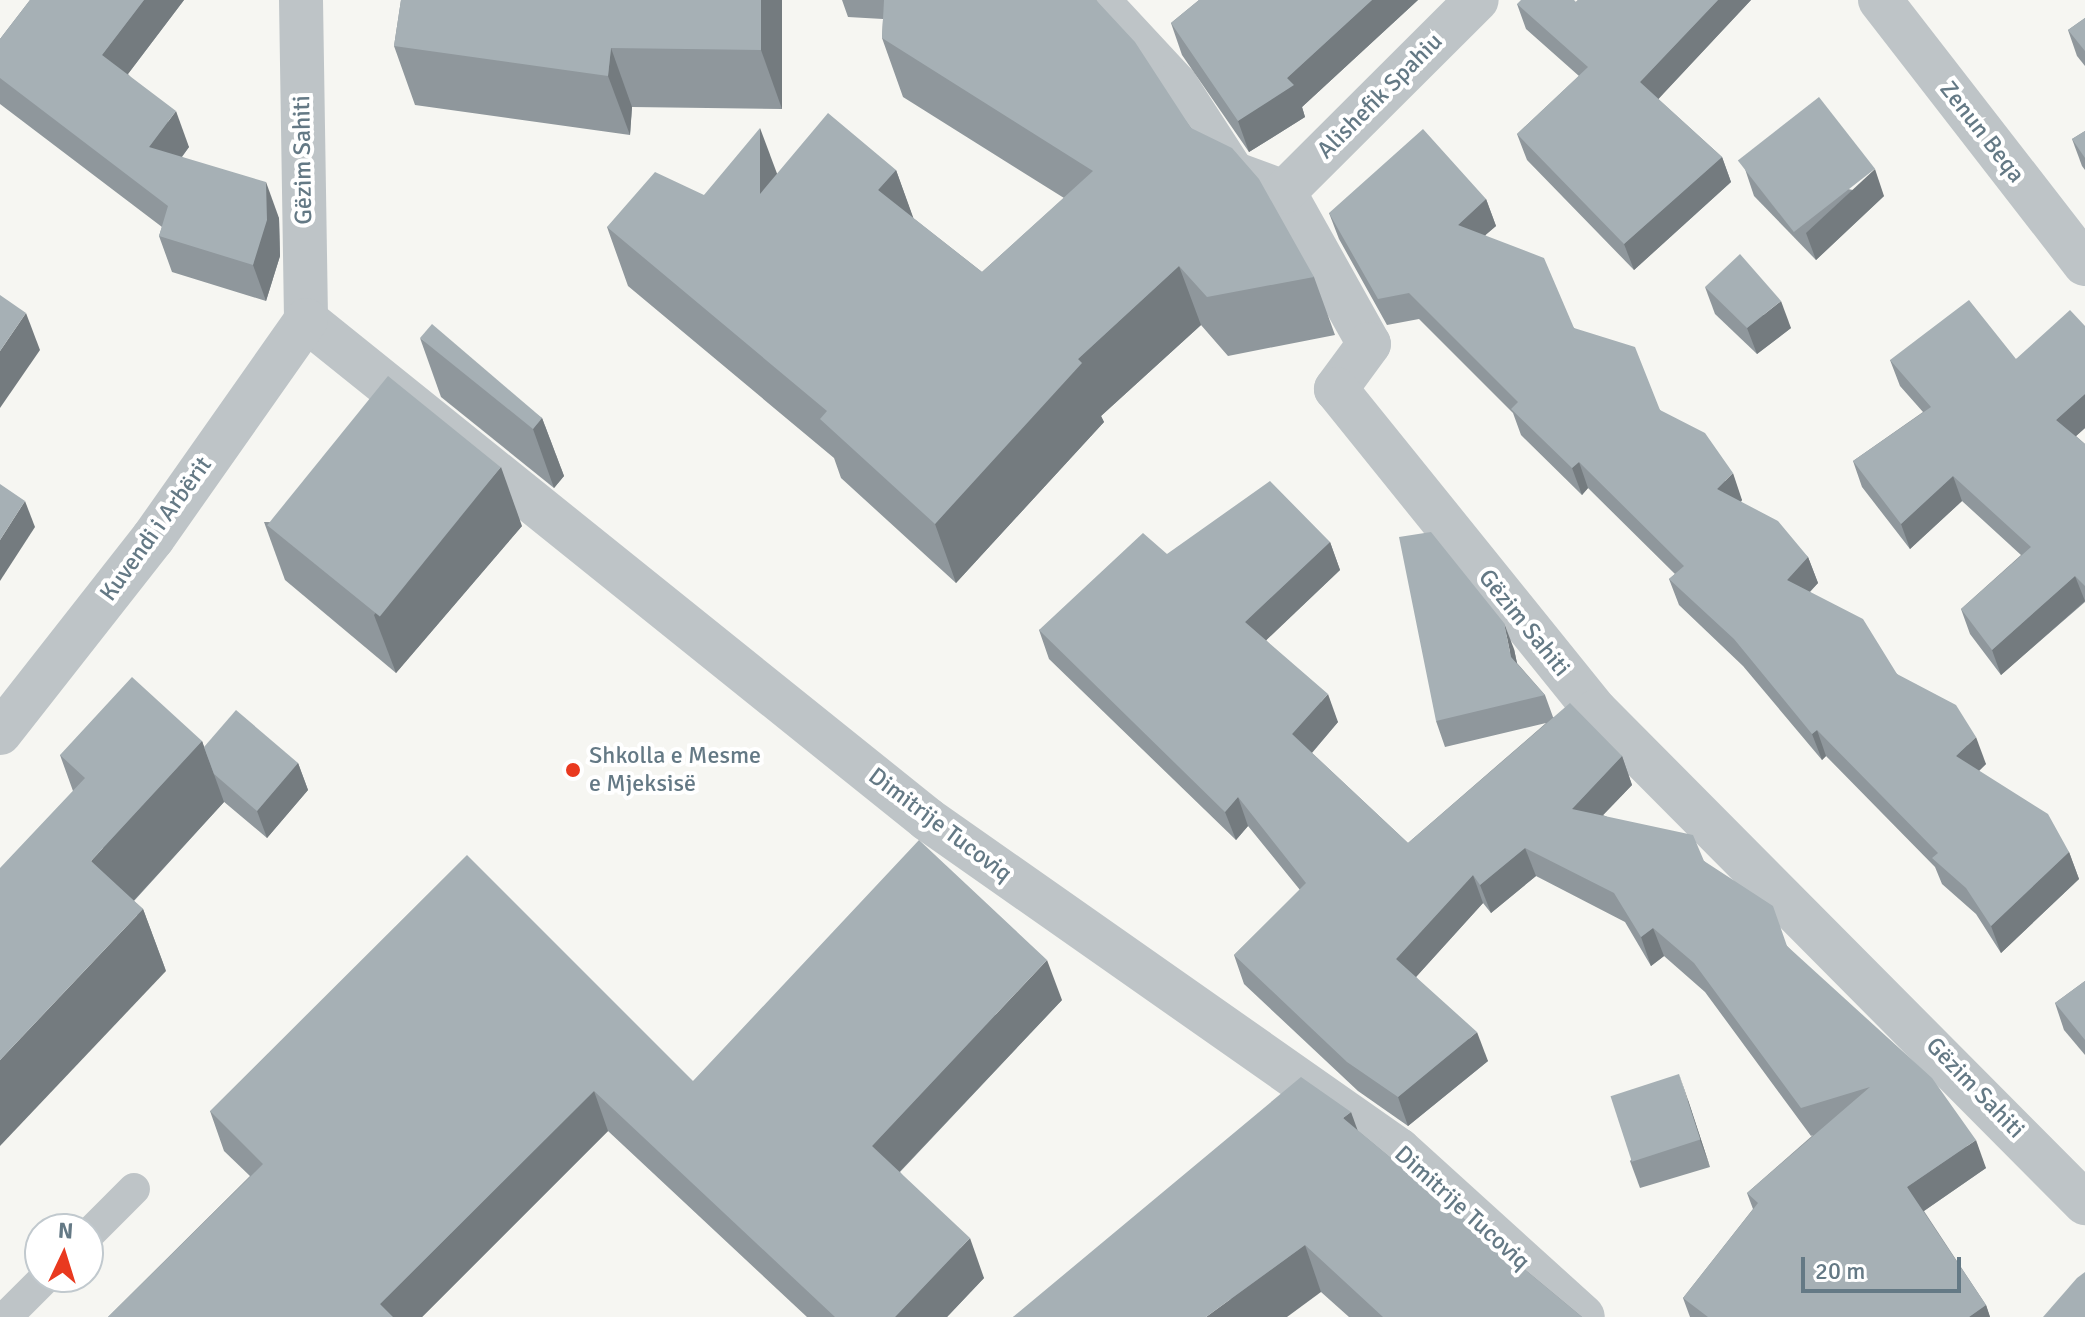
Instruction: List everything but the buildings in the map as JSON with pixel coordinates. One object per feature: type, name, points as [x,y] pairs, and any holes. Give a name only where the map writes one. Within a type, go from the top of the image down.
[{"type":"street","name":"Gëzim Sahiti","points":[[301,0],[306,320]]},
{"type":"street","points":[[1097,0],[1176,85],[1233,173],[1284,192]]},
{"type":"street","name":"Alishefik Spahiu","points":[[1284,192],[1477,0]]},
{"type":"street","name":"Zenun Beqa","points":[[1880,0],[2085,264]]},
{"type":"street","name":"Gëzim Sahiti","points":[[1284,192],[1369,344],[1336,389],[1596,711],[2085,1203]]},
{"type":"street","name":"Kuvendi i Arbërit","points":[[0,733],[153,538],[306,320]]},
{"type":"street","name":"Dimitrije Tucoviq","points":[[306,320],[927,819],[1399,1150],[1583,1317]]},
{"type":"lane","points":[[104,1219],[134,1189]]},
{"type":"lane","points":[[6,1317],[30,1293]]},
{"type":"place","name":"Shkolla e Mesme e Mjeksisë","points":[[573,770]]}]
